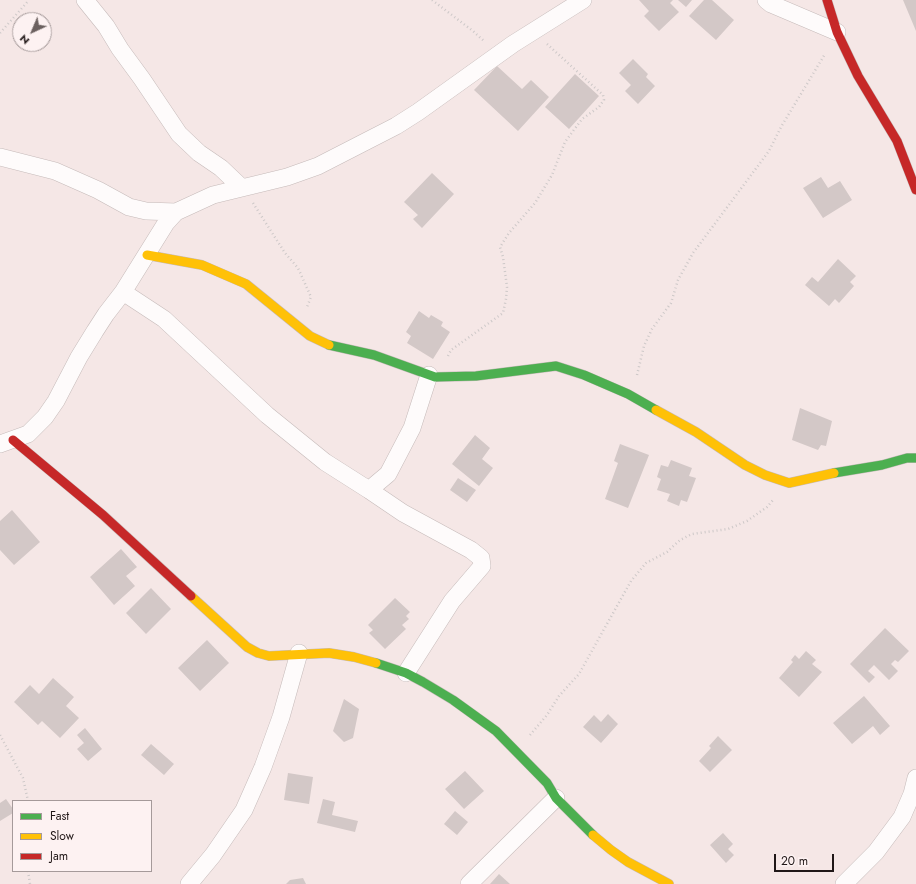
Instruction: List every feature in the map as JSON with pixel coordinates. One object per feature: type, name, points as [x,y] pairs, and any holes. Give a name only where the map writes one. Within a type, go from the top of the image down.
[{"type":"street","points":[[85,0],[106,26],[120,50],[142,79],[179,134],[199,153],[221,168],[242,188]]},
{"type":"street","points":[[6,442],[28,434],[45,417],[56,401],[87,344],[106,314],[123,292],[166,223],[176,212],[213,195],[287,177],[318,166],[396,126],[418,112],[498,54],[583,0]]},
{"type":"street","points":[[766,0],[771,4],[837,32]]},
{"type":"street","points":[[827,0],[837,32],[858,76],[897,141],[916,190]]},
{"type":"street","points":[[0,157],[55,171],[98,190],[129,207],[146,211],[176,212]]},
{"type":"street","points":[[147,254],[202,265],[246,284],[310,336],[331,346],[374,355],[432,376],[476,376],[556,366],[584,375],[628,394],[696,432],[745,465],[765,475],[790,483],[882,465],[907,458],[916,458]]},
{"type":"street","points":[[123,292],[164,319],[267,416],[319,458],[403,513],[471,550],[481,558],[482,566],[452,601],[406,674]]},
{"type":"street","points":[[369,490],[388,474],[412,428],[432,376]]},
{"type":"street","points":[[6,442],[102,515],[247,647],[258,653],[269,656],[329,653],[354,657],[406,674],[453,700],[496,731],[547,783],[556,798],[611,850],[628,862],[669,884]]},
{"type":"street","points":[[189,884],[213,855],[244,810],[263,767],[281,717],[299,654]]},
{"type":"street","points":[[844,884],[876,852],[902,817],[912,794],[916,778]]},
{"type":"street","points":[[469,884],[556,798]]},
{"type":"path","points":[[0,32],[30,0]]},
{"type":"path","points":[[432,0],[473,31],[498,54]]},
{"type":"path","points":[[432,376],[451,350],[503,313],[507,287],[504,257],[500,247],[509,233],[535,203],[552,175],[565,142],[582,119],[599,107],[604,100],[603,95],[560,55],[532,32]]},
{"type":"path","points":[[628,394],[639,373],[644,346],[652,329],[671,303],[678,280],[693,253],[769,151],[781,127],[837,32]]},
{"type":"path","points":[[242,188],[285,253],[298,268],[311,297],[304,315],[310,336]]},
{"type":"path","points":[[514,749],[528,738],[548,715],[559,696],[579,674],[631,581],[646,563],[667,552],[680,540],[692,534],[728,529],[747,521],[767,507],[790,483]]},
{"type":"path","points":[[0,735],[24,778],[28,800]]},
{"type":"path","points":[[28,872],[30,884]]},
{"type":"building","points":[[639,0],[673,0],[670,3],[679,12],[659,31],[644,16],[649,11]]},
{"type":"building","points":[[678,0],[692,0],[686,7]]},
{"type":"building","points":[[704,0],[712,0],[734,20],[716,40],[689,16]]},
{"type":"building","points":[[903,0],[916,0],[916,31]]},
{"type":"building","points":[[633,59],[648,74],[646,77],[655,86],[638,104],[625,91],[631,85],[619,73]]},
{"type":"building","points":[[497,66],[522,89],[531,80],[549,97],[518,131],[474,90]]},
{"type":"building","points":[[575,74],[599,96],[569,129],[545,107]]},
{"type":"building","points":[[432,173],[454,194],[422,228],[413,219],[418,215],[404,202]]},
{"type":"building","points":[[821,177],[828,188],[840,181],[852,200],[823,218],[803,188]]},
{"type":"building","points":[[838,259],[856,276],[850,282],[854,286],[839,303],[835,299],[829,306],[805,285],[812,277],[818,282]]},
{"type":"building","points":[[419,311],[429,318],[431,315],[443,322],[441,326],[450,332],[433,359],[407,343],[411,336],[406,332]]},
{"type":"building","points":[[800,408],[832,421],[826,446],[821,445],[818,450],[792,440]]},
{"type":"building","points":[[475,435],[490,448],[482,459],[493,468],[479,486],[452,464]]},
{"type":"building","points":[[620,444],[649,455],[628,508],[605,499],[618,463],[614,461]]},
{"type":"building","points":[[671,460],[692,468],[689,476],[696,478],[687,502],[681,500],[679,506],[667,501],[670,494],[657,490],[661,479],[657,477],[661,465],[668,467]]},
{"type":"building","points":[[458,478],[476,490],[467,502],[450,490]]},
{"type":"building","points":[[12,510],[40,542],[14,565],[0,550],[0,521]]},
{"type":"building","points":[[121,549],[137,567],[126,576],[135,586],[114,605],[90,577]]},
{"type":"building","points":[[151,588],[171,609],[146,634],[126,613]]},
{"type":"building","points":[[395,598],[410,612],[406,616],[409,619],[402,625],[406,629],[385,649],[369,633],[373,630],[368,625]]},
{"type":"building","points":[[885,628],[909,651],[898,662],[895,660],[891,664],[898,671],[889,680],[874,665],[868,671],[875,677],[869,683],[850,664]]},
{"type":"building","points":[[207,640],[229,663],[200,691],[178,668]]},
{"type":"building","points":[[806,651],[816,660],[812,664],[822,672],[799,697],[779,678],[793,662],[791,660],[795,655],[799,659]]},
{"type":"building","points":[[53,678],[74,697],[66,706],[79,718],[60,738],[42,721],[38,725],[14,702],[30,685],[39,694]]},
{"type":"building","points":[[864,696],[890,726],[880,735],[873,726],[852,744],[833,723]]},
{"type":"building","points":[[344,699],[359,709],[353,738],[344,742],[333,731]]},
{"type":"building","points":[[608,714],[618,724],[601,743],[583,727],[594,715],[601,722]]},
{"type":"building","points":[[85,728],[102,749],[88,761],[77,749],[84,743],[77,735]]},
{"type":"building","points":[[718,736],[732,750],[710,772],[699,761],[711,748],[709,746]]},
{"type":"building","points":[[151,744],[174,764],[164,775],[141,755]]},
{"type":"building","points":[[465,771],[484,791],[464,809],[445,789]]},
{"type":"building","points":[[288,773],[313,777],[309,804],[284,800]]},
{"type":"building","points":[[6,799],[12,808],[12,814],[0,821],[0,803]]},
{"type":"building","points":[[323,799],[335,802],[332,815],[358,821],[355,832],[317,823]]},
{"type":"building","points":[[455,811],[468,822],[457,835],[444,824]]},
{"type":"building","points":[[723,833],[733,844],[728,849],[734,855],[726,863],[710,845]]},
{"type":"building","points":[[499,874],[510,884],[490,884]]},
{"type":"building","points":[[303,878],[306,884],[286,884],[290,880]]},
{"type":"traffic: fast","points":[[329,345],[374,355],[435,377],[476,376],[556,366],[584,375],[628,394],[656,410]]},
{"type":"traffic: fast","points":[[834,473],[882,465],[907,458],[916,458]]},
{"type":"traffic: fast","points":[[376,663],[406,673],[423,682],[453,700],[496,731],[547,783],[556,798],[593,835]]},
{"type":"traffic: slow","points":[[147,255],[202,265],[246,284],[310,336],[329,345]]},
{"type":"traffic: slow","points":[[656,410],[696,432],[745,465],[765,475],[789,483],[834,473]]},
{"type":"traffic: slow","points":[[191,596],[247,647],[258,653],[269,656],[329,653],[354,657],[376,663]]},
{"type":"traffic: slow","points":[[593,835],[628,862],[669,884]]},
{"type":"traffic: jam","points":[[827,0],[837,32],[858,76],[897,141],[916,190]]},
{"type":"traffic: jam","points":[[13,440],[103,515],[191,596]]}]
